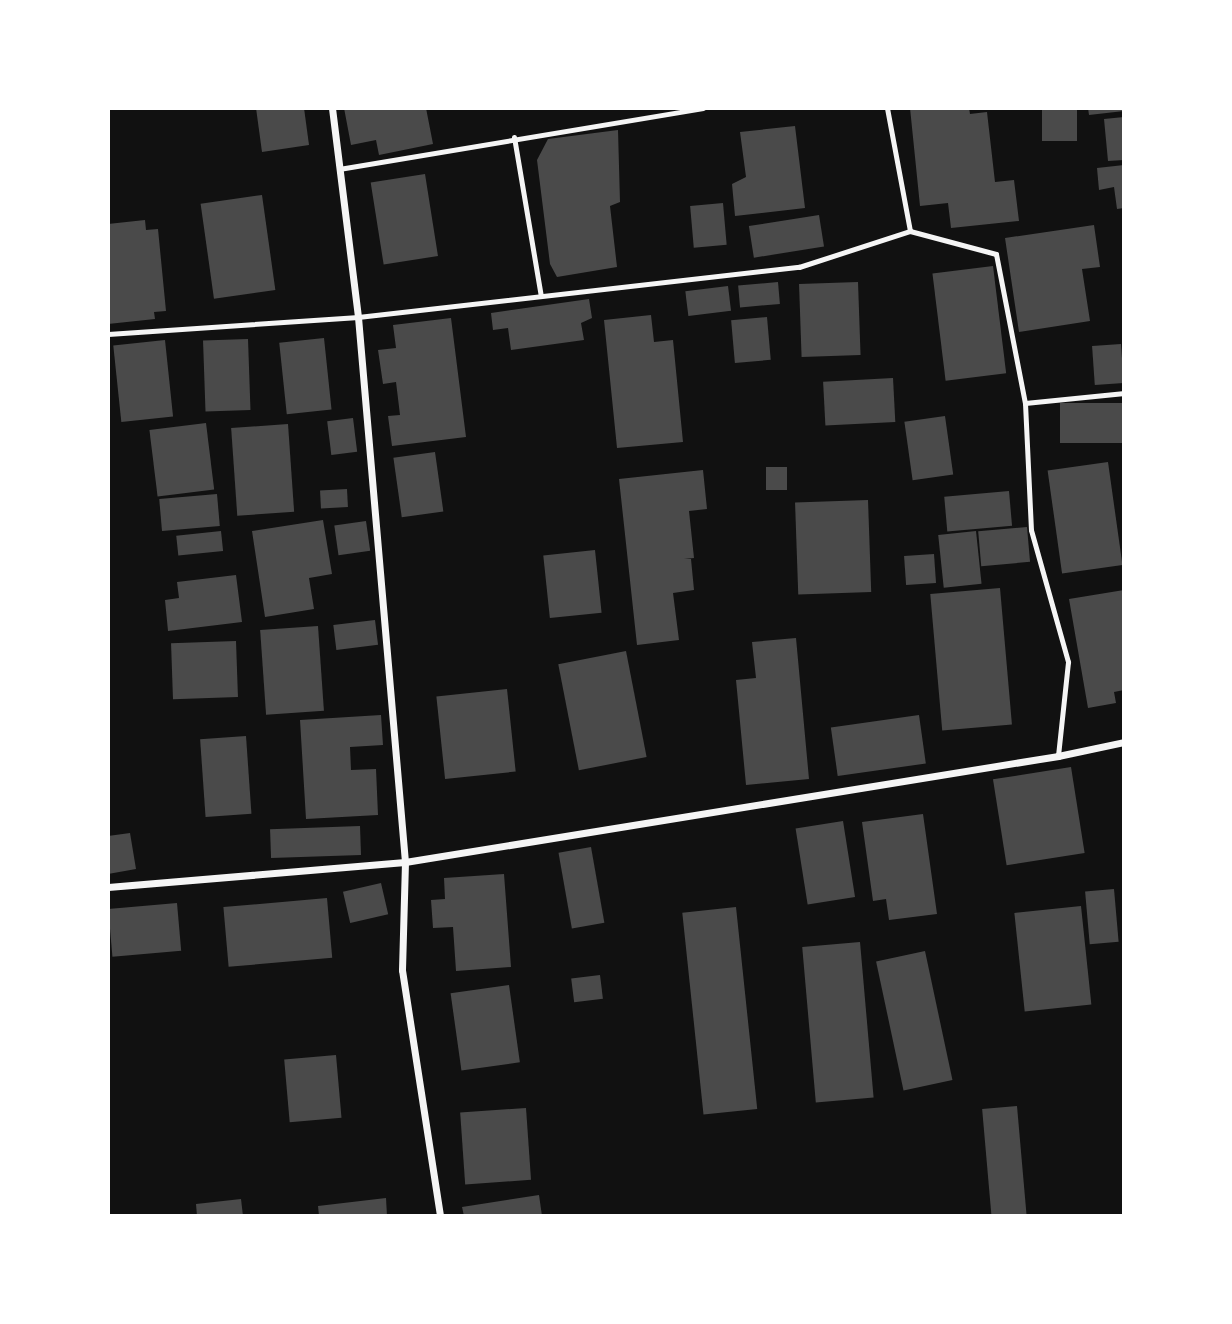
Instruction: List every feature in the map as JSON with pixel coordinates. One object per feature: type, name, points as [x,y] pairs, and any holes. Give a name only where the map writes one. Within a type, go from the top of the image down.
[{"type":"street","points":[[332,108],[358,317],[405,862],[402,971],[440,1216]]},
{"type":"street","points":[[108,887],[405,862],[1058,756],[1124,742]]},
{"type":"lane","points":[[339,169],[514,137],[703,108]]},
{"type":"lane","points":[[887,108],[910,230]]},
{"type":"lane","points":[[514,137],[541,296]]},
{"type":"lane","points":[[108,334],[358,317],[799,267],[910,230],[996,254],[1025,402],[1031,530],[1068,662],[1058,756]]},
{"type":"lane","points":[[1025,402],[1124,393]]},
{"type":"building","points":[[256,108],[304,108],[309,145],[262,152]]},
{"type":"building","points":[[344,108],[426,108],[433,144],[379,155],[376,140],[351,145]]},
{"type":"building","points":[[910,108],[969,108],[970,114],[987,112],[995,182],[1014,180],[1019,221],[951,228],[948,203],[920,206]]},
{"type":"building","points":[[1042,108],[1077,108],[1077,141],[1042,141]]},
{"type":"building","points":[[1088,108],[1124,108],[1124,111],[1089,115]]},
{"type":"building","points":[[1124,117],[1124,160],[1108,161],[1104,119]]},
{"type":"building","points":[[795,126],[805,208],[735,216],[732,184],[746,177],[740,132]]},
{"type":"building","points":[[618,130],[620,202],[610,206],[617,267],[557,277],[550,264],[537,160],[548,139]]},
{"type":"building","points":[[1124,165],[1124,208],[1117,209],[1114,187],[1099,190],[1097,168]]},
{"type":"building","points":[[425,174],[438,256],[384,265],[371,183]]},
{"type":"building","points":[[262,195],[275,290],[214,299],[201,204]]},
{"type":"building","points":[[723,203],[727,245],[694,248],[690,206]]},
{"type":"building","points":[[819,215],[824,247],[754,258],[749,226]]},
{"type":"building","points":[[145,220],[146,230],[158,229],[166,311],[154,312],[155,319],[108,324],[108,224]]},
{"type":"building","points":[[1094,225],[1100,267],[1082,269],[1090,321],[1019,332],[1005,238]]},
{"type":"building","points":[[993,266],[1006,373],[946,381],[932,273]]},
{"type":"building","points":[[778,282],[780,304],[740,307],[738,285]]},
{"type":"building","points":[[858,282],[861,355],[802,357],[799,284]]},
{"type":"building","points":[[728,286],[731,311],[688,316],[685,291]]},
{"type":"building","points":[[589,299],[592,318],[581,323],[584,340],[511,350],[508,328],[493,330],[491,313]]},
{"type":"building","points":[[651,315],[654,342],[673,340],[683,442],[617,448],[604,320]]},
{"type":"building","points":[[767,317],[771,360],[735,363],[731,320]]},
{"type":"building","points":[[451,318],[466,437],[392,446],[388,416],[400,415],[396,382],[383,384],[378,350],[396,348],[393,325]]},
{"type":"building","points":[[324,338],[332,410],[287,414],[279,343]]},
{"type":"building","points":[[248,339],[250,410],[206,412],[203,341]]},
{"type":"building","points":[[165,340],[173,417],[121,422],[113,345]]},
{"type":"building","points":[[1121,344],[1124,383],[1095,385],[1092,346]]},
{"type":"building","points":[[893,378],[895,422],[825,426],[823,382]]},
{"type":"building","points":[[1060,403],[1124,403],[1124,443],[1060,443]]},
{"type":"building","points":[[945,416],[953,474],[913,480],[904,422]]},
{"type":"building","points":[[353,418],[357,452],[331,455],[327,421]]},
{"type":"building","points":[[206,423],[214,490],[158,496],[149,430]]},
{"type":"building","points":[[288,424],[294,512],[237,516],[231,428]]},
{"type":"building","points":[[435,452],[443,511],[402,517],[393,458]]},
{"type":"building","points":[[1108,462],[1122,565],[1062,573],[1048,470]]},
{"type":"building","points":[[766,467],[787,467],[787,490],[766,490]]},
{"type":"building","points":[[703,470],[707,509],[689,511],[694,558],[684,559],[691,559],[694,590],[673,593],[679,640],[637,645],[619,479]]},
{"type":"building","points":[[347,489],[348,507],[321,508],[320,490]]},
{"type":"building","points":[[1009,491],[1012,526],[947,532],[944,497]]},
{"type":"building","points":[[217,494],[220,526],[162,531],[159,499]]},
{"type":"building","points":[[868,500],[871,592],[798,594],[795,503]]},
{"type":"building","points":[[323,520],[332,574],[309,578],[314,609],[265,617],[252,531]]},
{"type":"building","points":[[366,521],[370,551],[338,555],[334,525]]},
{"type":"building","points":[[1027,527],[1030,562],[981,566],[978,531]]},
{"type":"building","points":[[221,531],[223,551],[178,556],[176,536]]},
{"type":"building","points":[[976,531],[982,584],[944,588],[938,535]]},
{"type":"building","points":[[595,550],[602,613],[550,618],[543,555]]},
{"type":"building","points":[[934,554],[936,583],[906,585],[904,556]]},
{"type":"building","points":[[236,575],[242,622],[168,631],[165,600],[179,598],[177,582]]},
{"type":"building","points":[[1000,588],[1012,724],[942,731],[930,594]]},
{"type":"building","points":[[1124,590],[1124,690],[1114,692],[1116,703],[1088,708],[1069,599]]},
{"type":"building","points":[[375,620],[378,645],[336,650],[333,625]]},
{"type":"building","points":[[318,626],[324,711],[266,715],[260,630]]},
{"type":"building","points":[[796,638],[809,779],[746,785],[736,680],[756,678],[752,642]]},
{"type":"building","points":[[236,641],[238,697],[173,699],[171,643]]},
{"type":"building","points":[[626,651],[647,757],[579,770],[558,664]]},
{"type":"building","points":[[507,689],[516,772],[445,779],[436,696]]},
{"type":"building","points":[[381,715],[383,745],[350,747],[351,770],[376,769],[378,815],[306,819],[300,720]]},
{"type":"building","points":[[919,715],[926,764],[838,776],[831,727]]},
{"type":"building","points":[[246,736],[251,814],[206,817],[200,739]]},
{"type":"building","points":[[1071,767],[1085,853],[1007,865],[993,779]]},
{"type":"building","points":[[923,814],[937,914],[889,920],[886,899],[873,901],[862,822]]},
{"type":"building","points":[[843,821],[855,897],[808,905],[796,829]]},
{"type":"building","points":[[360,826],[361,855],[271,858],[270,829]]},
{"type":"building","points":[[130,833],[136,869],[108,874],[108,836]]},
{"type":"building","points":[[591,847],[604,923],[572,929],[559,853]]},
{"type":"building","points":[[504,874],[511,967],[456,971],[453,927],[433,928],[431,900],[445,899],[444,878]]},
{"type":"building","points":[[381,883],[388,914],[350,923],[343,892]]},
{"type":"building","points":[[1114,889],[1119,942],[1090,944],[1085,892]]},
{"type":"building","points":[[327,898],[332,958],[229,967],[223,907]]},
{"type":"building","points":[[177,903],[181,951],[112,957],[108,909]]},
{"type":"building","points":[[1081,906],[1091,1004],[1025,1011],[1014,913]]},
{"type":"building","points":[[736,907],[757,1109],[704,1115],[682,913]]},
{"type":"building","points":[[860,942],[874,1097],[816,1102],[802,947]]},
{"type":"building","points":[[925,951],[952,1080],[904,1091],[876,961]]},
{"type":"building","points":[[600,975],[603,999],[574,1002],[571,979]]},
{"type":"building","points":[[509,985],[520,1062],[461,1070],[451,993]]},
{"type":"building","points":[[336,1055],[341,1118],[290,1122],[284,1060]]},
{"type":"building","points":[[1017,1106],[1027,1216],[991,1216],[982,1109]]},
{"type":"building","points":[[526,1108],[531,1180],[465,1184],[460,1113]]},
{"type":"building","points":[[539,1195],[542,1216],[464,1216],[462,1207]]},
{"type":"building","points":[[386,1198],[387,1216],[319,1216],[318,1206]]},
{"type":"building","points":[[241,1199],[243,1216],[197,1216],[196,1204]]}]
